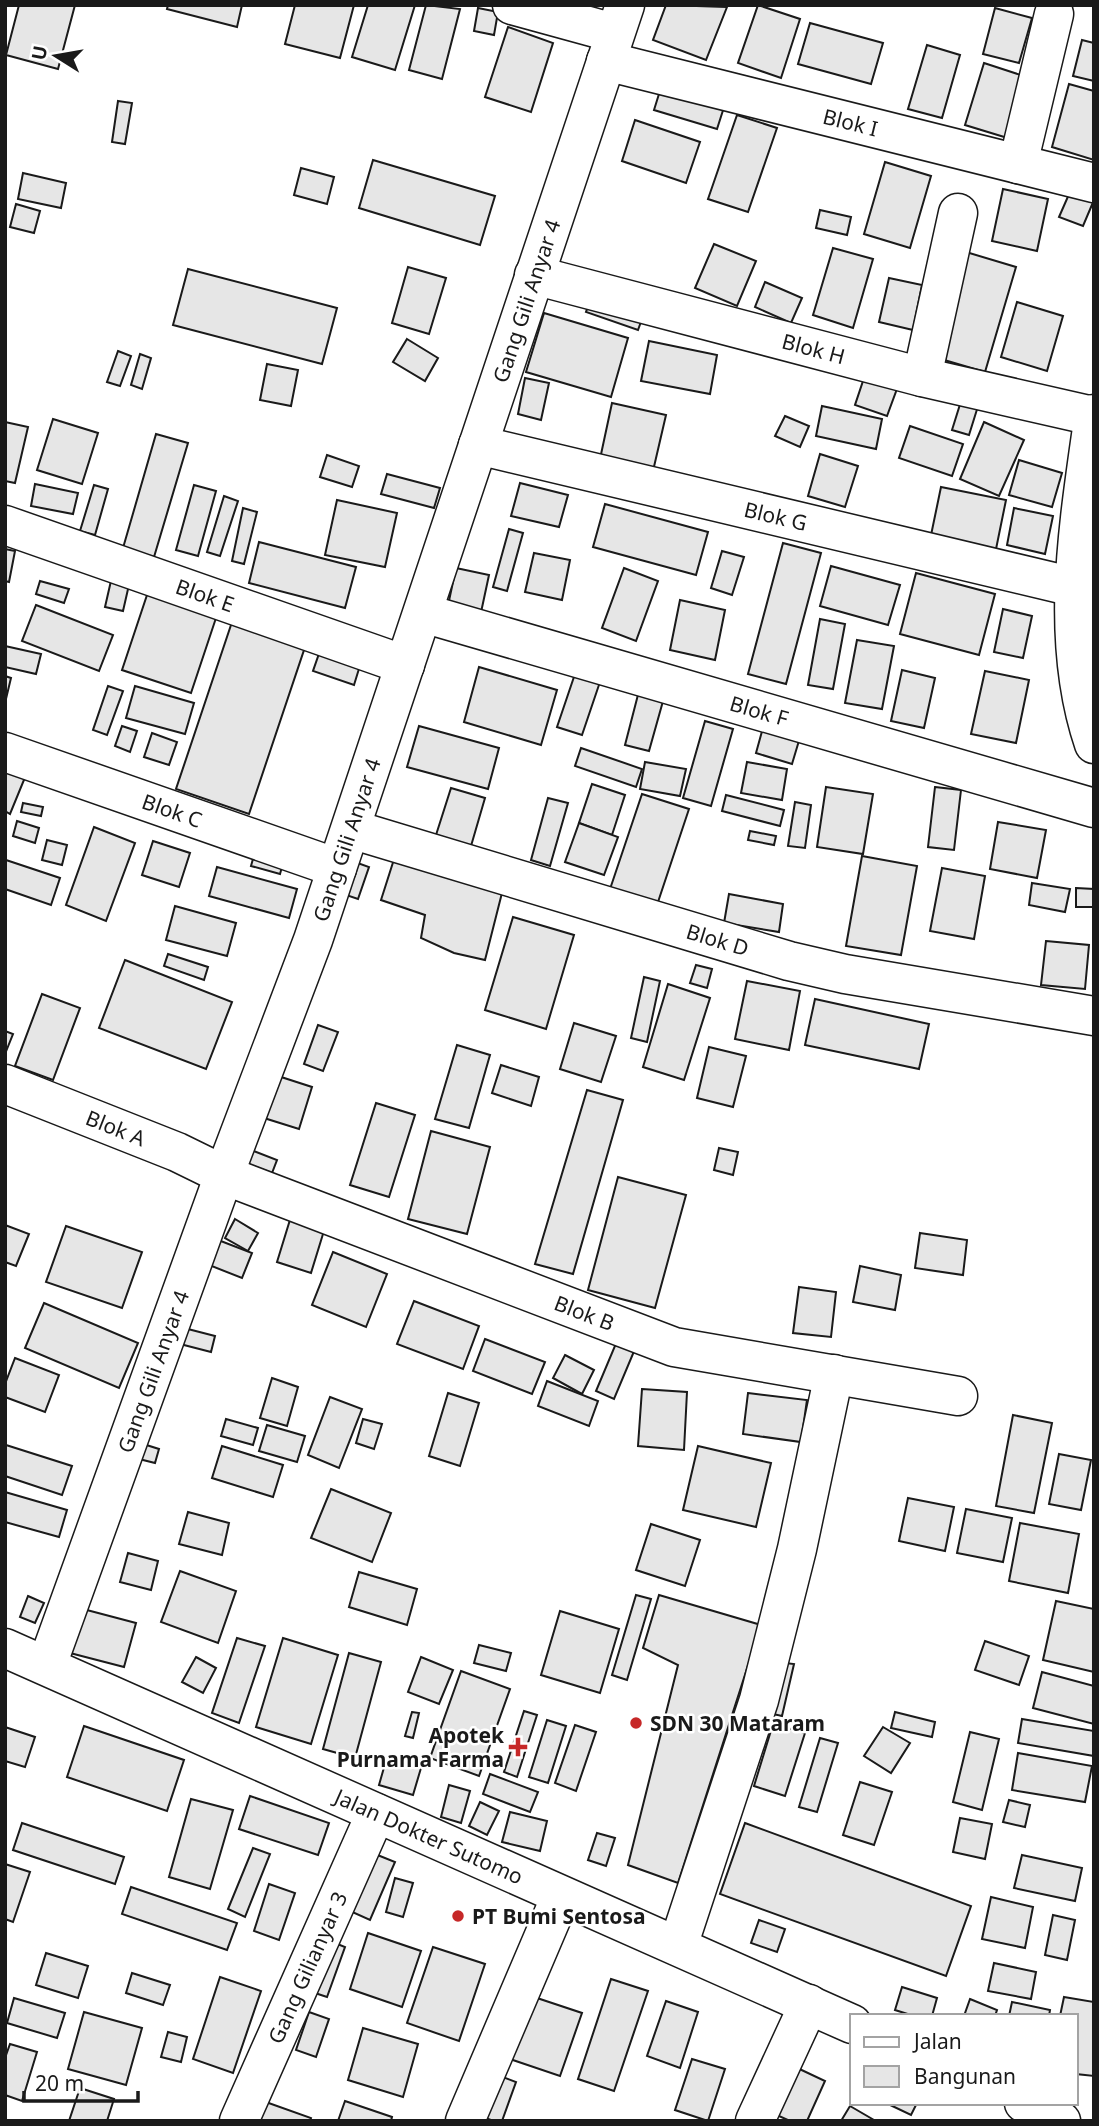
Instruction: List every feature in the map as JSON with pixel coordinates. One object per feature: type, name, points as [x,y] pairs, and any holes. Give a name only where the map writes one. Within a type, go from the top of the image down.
[{"type":"street","name":"Blok I","points":[[512,5],[615,33],[1018,164],[1094,183]]},
{"type":"street","points":[[1018,164],[1054,15]]},
{"type":"street","name":"Gang Gili Anyar 4","points":[[47,1665],[223,1175],[281,1030],[351,829],[615,33]]},
{"type":"street","points":[[922,377],[958,213]]},
{"type":"street","name":"Blok H","points":[[534,275],[922,377],[1094,415]]},
{"type":"street","points":[[1094,415],[1074,587],[1076,657],[1082,702],[1094,744]]},
{"type":"street","name":"Blok G","points":[[478,444],[1074,587]]},
{"type":"street","name":"Blok E","points":[[5,525],[405,665]]},
{"type":"street","name":"Blok F","points":[[423,613],[1094,808]]},
{"type":"street","name":"Blok C","points":[[5,752],[337,868]]},
{"type":"street","name":"Blok D","points":[[351,829],[789,961],[845,974],[1094,1016]]},
{"type":"street","name":"Blok A","points":[[5,1084],[177,1152],[223,1175]]},
{"type":"street","name":"Blok B","points":[[223,1175],[674,1347],[958,1396]]},
{"type":"street","points":[[678,1945],[759,1700],[797,1549],[834,1374]]},
{"type":"street","name":"Jalan Dokter Sutomo","points":[[5,1648],[850,2023]]},
{"type":"street","name":"Gang Gilianyar 3","points":[[239,2121],[376,1812]]},
{"type":"street","points":[[465,2121],[561,1896]]},
{"type":"street","points":[[755,2121],[809,2004]]},
{"type":"building","points":[[19,5],[75,5],[58,69],[6,55]]},
{"type":"building","points":[[168,5],[242,5],[237,27],[167,9]]},
{"type":"building","points":[[295,5],[354,5],[340,58],[285,44]]},
{"type":"building","points":[[368,5],[415,5],[395,70],[352,57]]},
{"type":"building","points":[[426,5],[460,9],[442,79],[409,70]]},
{"type":"building","points":[[666,5],[727,7],[706,60],[653,40]]},
{"type":"building","points":[[758,5],[800,19],[781,78],[738,63]]},
{"type":"building","points":[[478,8],[498,12],[494,35],[474,31]]},
{"type":"building","points":[[995,8],[1032,18],[1019,63],[983,54]]},
{"type":"building","points":[[810,23],[883,43],[871,84],[798,64]]},
{"type":"building","points":[[508,27],[553,43],[531,112],[485,97]]},
{"type":"building","points":[[1082,40],[1094,43],[1094,81],[1073,76]]},
{"type":"building","points":[[927,45],[960,55],[942,118],[908,109]]},
{"type":"building","points":[[984,63],[1033,79],[1014,140],[965,125]]},
{"type":"building","points":[[663,81],[726,101],[717,129],[654,110]]},
{"type":"building","points":[[1069,84],[1094,91],[1094,160],[1052,147]]},
{"type":"building","points":[[118,101],[132,103],[125,144],[112,142]]},
{"type":"building","points":[[737,115],[777,128],[748,212],[708,199]]},
{"type":"building","points":[[635,120],[700,142],[686,183],[622,161]]},
{"type":"building","points":[[373,160],[495,196],[480,245],[359,208]]},
{"type":"building","points":[[885,162],[931,176],[910,248],[864,234]]},
{"type":"building","points":[[301,168],[334,177],[327,204],[294,195]]},
{"type":"building","points":[[23,173],[66,183],[61,208],[18,199]]},
{"type":"building","points":[[1073,185],[1094,200],[1083,226],[1059,217]]},
{"type":"building","points":[[1003,189],[1048,199],[1037,251],[992,241]]},
{"type":"building","points":[[16,204],[40,211],[34,233],[10,227]]},
{"type":"building","points":[[820,210],[851,217],[847,235],[816,228]]},
{"type":"building","points":[[714,244],[756,261],[737,306],[695,288]]},
{"type":"building","points":[[833,248],[873,259],[853,328],[813,315]]},
{"type":"building","points":[[966,252],[1016,267],[985,372],[934,357]]},
{"type":"building","points":[[408,267],[446,278],[429,334],[392,323]]},
{"type":"building","points":[[188,269],[337,308],[322,364],[173,325]]},
{"type":"building","points":[[889,278],[922,285],[913,330],[879,322]]},
{"type":"building","points":[[765,282],[802,298],[791,323],[755,307]]},
{"type":"building","points":[[591,298],[643,316],[638,330],[586,312]]},
{"type":"building","points":[[1017,302],[1063,316],[1047,371],[1001,357]]},
{"type":"building","points":[[544,313],[628,338],[611,397],[526,372]]},
{"type":"building","points":[[407,339],[438,358],[425,381],[393,362]]},
{"type":"building","points":[[649,341],[717,355],[710,394],[641,381]]},
{"type":"building","points":[[118,351],[131,356],[120,386],[107,382]]},
{"type":"building","points":[[140,354],[151,358],[142,389],[131,385]]},
{"type":"building","points":[[267,364],[298,370],[291,406],[260,400]]},
{"type":"building","points":[[865,375],[898,386],[887,416],[855,405]]},
{"type":"building","points":[[525,378],[549,383],[541,420],[518,414]]},
{"type":"building","points":[[962,398],[979,403],[969,435],[952,430]]},
{"type":"building","points":[[612,403],[666,415],[653,471],[600,459]]},
{"type":"building","points":[[822,406],[882,419],[876,449],[816,436]]},
{"type":"building","points":[[785,416],[809,426],[800,447],[775,436]]},
{"type":"building","points":[[53,419],[98,433],[82,484],[37,470]]},
{"type":"building","points":[[5,422],[28,427],[15,483],[5,481]]},
{"type":"building","points":[[984,422],[1024,440],[999,496],[960,479]]},
{"type":"building","points":[[910,426],[963,444],[952,476],[899,458]]},
{"type":"building","points":[[156,434],[188,443],[154,557],[123,548]]},
{"type":"building","points":[[820,454],[858,466],[845,507],[808,496]]},
{"type":"building","points":[[327,455],[359,466],[352,487],[320,477]]},
{"type":"building","points":[[1019,460],[1062,473],[1052,507],[1009,495]]},
{"type":"building","points":[[387,474],[440,488],[434,508],[381,494]]},
{"type":"building","points":[[520,483],[568,495],[559,527],[511,516]]},
{"type":"building","points":[[35,484],[78,493],[73,514],[31,506]]},
{"type":"building","points":[[94,485],[108,489],[95,535],[80,531]]},
{"type":"building","points":[[194,485],[216,491],[198,556],[176,550]]},
{"type":"building","points":[[941,487],[1006,500],[995,554],[930,540]]},
{"type":"building","points":[[224,496],[238,501],[220,556],[207,552]]},
{"type":"building","points":[[337,500],[397,513],[385,567],[325,555]]},
{"type":"building","points":[[605,504],[708,532],[696,575],[593,547]]},
{"type":"building","points":[[243,508],[257,512],[244,564],[232,561]]},
{"type":"building","points":[[1014,508],[1053,516],[1045,554],[1007,545]]},
{"type":"building","points":[[509,529],[523,533],[507,591],[493,587]]},
{"type":"building","points":[[259,542],[356,567],[345,608],[249,583]]},
{"type":"building","points":[[783,543],[821,553],[786,684],[748,674]]},
{"type":"building","points":[[5,549],[15,551],[9,582],[5,581]]},
{"type":"building","points":[[722,551],[744,557],[732,595],[711,588]]},
{"type":"building","points":[[534,553],[570,560],[562,600],[525,592]]},
{"type":"building","points":[[831,566],[900,585],[888,625],[820,606]]},
{"type":"building","points":[[456,568],[489,575],[480,617],[447,610]]},
{"type":"building","points":[[624,568],[658,581],[636,641],[602,628]]},
{"type":"building","points":[[113,572],[131,576],[123,611],[105,607]]},
{"type":"building","points":[[916,573],[995,594],[979,655],[900,634]]},
{"type":"building","points":[[40,581],[69,589],[64,603],[36,594]]},
{"type":"building","points":[[149,589],[218,612],[191,693],[122,670]]},
{"type":"building","points":[[680,600],[725,610],[715,660],[670,650]]},
{"type":"building","points":[[36,605],[113,635],[99,671],[22,641]]},
{"type":"building","points":[[1003,609],[1032,616],[1023,658],[994,652]]},
{"type":"building","points":[[233,619],[306,644],[249,814],[176,789]]},
{"type":"building","points":[[820,619],[845,624],[833,689],[808,685]]},
{"type":"building","points":[[857,640],[894,646],[882,709],[845,703]]},
{"type":"building","points":[[322,645],[362,659],[354,685],[313,671]]},
{"type":"building","points":[[5,646],[41,654],[36,674],[5,667]]},
{"type":"building","points":[[479,667],[557,690],[541,745],[464,722]]},
{"type":"building","points":[[577,668],[602,676],[582,735],[557,727]]},
{"type":"building","points":[[902,670],[935,678],[924,728],[891,721]]},
{"type":"building","points":[[985,671],[1029,680],[1016,743],[971,734]]},
{"type":"building","points":[[5,676],[11,678],[5,703]]},
{"type":"building","points":[[108,686],[123,691],[107,735],[93,730]]},
{"type":"building","points":[[135,686],[194,703],[185,734],[126,718]]},
{"type":"building","points":[[640,687],[665,694],[649,751],[625,745]]},
{"type":"building","points":[[705,721],[733,729],[711,806],[683,798]]},
{"type":"building","points":[[764,724],[801,734],[792,764],[756,753]]},
{"type":"building","points":[[122,726],[137,731],[130,752],[115,746]]},
{"type":"building","points":[[419,726],[499,748],[488,789],[407,767]]},
{"type":"building","points":[[152,733],[177,742],[169,765],[144,757]]},
{"type":"building","points":[[581,748],[642,769],[636,787],[575,766]]},
{"type":"building","points":[[645,762],[686,769],[680,796],[640,789]]},
{"type":"building","points":[[747,762],[787,769],[782,800],[741,793]]},
{"type":"building","points":[[9,767],[26,775],[10,814],[5,811],[5,777]]},
{"type":"building","points":[[592,784],[625,795],[612,835],[579,823]]},
{"type":"building","points":[[826,787],[873,794],[863,854],[817,847]]},
{"type":"building","points":[[935,787],[961,790],[954,850],[928,847]]},
{"type":"building","points":[[451,788],[485,798],[471,846],[436,835]]},
{"type":"building","points":[[642,794],[689,809],[654,914],[607,898]]},
{"type":"building","points":[[726,795],[784,810],[780,826],[722,811]]},
{"type":"building","points":[[548,798],[568,803],[550,866],[531,860]]},
{"type":"building","points":[[795,802],[811,805],[805,848],[788,846]]},
{"type":"building","points":[[23,803],[43,807],[41,816],[21,812]]},
{"type":"building","points":[[17,821],[39,828],[35,843],[13,836]]},
{"type":"building","points":[[998,822],[1046,830],[1037,878],[990,869]]},
{"type":"building","points":[[579,823],[618,837],[604,875],[565,862]]},
{"type":"building","points":[[94,827],[135,843],[106,921],[66,905]]},
{"type":"building","points":[[750,831],[776,836],[774,845],[748,840]]},
{"type":"building","points":[[47,840],[67,845],[62,865],[42,860]]},
{"type":"building","points":[[153,841],[190,853],[179,887],[142,875]]},
{"type":"building","points":[[256,848],[285,856],[280,874],[251,866]]},
{"type":"building","points":[[396,853],[504,885],[485,960],[454,953],[421,938],[425,915],[381,900]]},
{"type":"building","points":[[862,856],[917,866],[901,955],[846,946]]},
{"type":"building","points":[[6,860],[60,878],[51,905],[5,889]]},
{"type":"building","points":[[352,861],[369,867],[358,899],[340,893]]},
{"type":"building","points":[[217,867],[297,889],[289,918],[209,896]]},
{"type":"building","points":[[942,868],[985,876],[974,939],[930,931]]},
{"type":"building","points":[[1032,883],[1070,889],[1065,912],[1029,905]]},
{"type":"building","points":[[1076,888],[1094,889],[1094,907],[1076,907]]},
{"type":"building","points":[[729,894],[783,904],[779,932],[724,923]]},
{"type":"building","points":[[175,906],[236,923],[227,956],[166,940]]},
{"type":"building","points":[[513,917],[574,935],[546,1029],[485,1010]]},
{"type":"building","points":[[1046,941],[1089,945],[1085,989],[1041,985]]},
{"type":"building","points":[[168,954],[208,967],[204,980],[164,966]]},
{"type":"building","points":[[125,960],[232,1002],[206,1069],[99,1028]]},
{"type":"building","points":[[696,965],[712,969],[707,988],[690,983]]},
{"type":"building","points":[[644,977],[660,981],[647,1042],[631,1038]]},
{"type":"building","points":[[747,981],[800,991],[789,1050],[735,1039]]},
{"type":"building","points":[[668,984],[710,998],[684,1080],[643,1067]]},
{"type":"building","points":[[42,994],[80,1008],[53,1080],[15,1066]]},
{"type":"building","points":[[815,999],[929,1024],[919,1069],[805,1045]]},
{"type":"building","points":[[574,1023],[616,1036],[601,1082],[560,1069]]},
{"type":"building","points":[[318,1025],[338,1032],[323,1071],[304,1064]]},
{"type":"building","points":[[5,1031],[13,1034],[5,1054]]},
{"type":"building","points":[[457,1045],[490,1055],[469,1128],[435,1119]]},
{"type":"building","points":[[709,1047],[746,1056],[733,1107],[697,1098]]},
{"type":"building","points":[[501,1065],[539,1077],[531,1106],[492,1093]]},
{"type":"building","points":[[278,1076],[312,1087],[299,1129],[264,1118]]},
{"type":"building","points":[[587,1090],[623,1100],[573,1274],[535,1264]]},
{"type":"building","points":[[376,1103],[415,1115],[389,1197],[350,1185]]},
{"type":"building","points":[[431,1131],[490,1147],[467,1234],[408,1219]]},
{"type":"building","points":[[246,1148],[277,1160],[272,1173],[242,1162]]},
{"type":"building","points":[[719,1148],[738,1152],[733,1175],[714,1170]]},
{"type":"building","points":[[618,1177],[686,1195],[655,1308],[588,1290]]},
{"type":"building","points":[[293,1210],[327,1221],[311,1273],[277,1262]]},
{"type":"building","points":[[235,1219],[258,1233],[248,1251],[225,1238]]},
{"type":"building","points":[[5,1225],[29,1234],[16,1266],[5,1262]]},
{"type":"building","points":[[66,1226],[142,1252],[122,1308],[46,1282]]},
{"type":"building","points":[[920,1233],[967,1240],[963,1275],[915,1268]]},
{"type":"building","points":[[213,1238],[252,1253],[242,1278],[204,1263]]},
{"type":"building","points":[[333,1252],[387,1274],[366,1327],[312,1305]]},
{"type":"building","points":[[860,1266],[901,1275],[895,1310],[853,1302]]},
{"type":"building","points":[[799,1287],[836,1292],[831,1337],[793,1333]]},
{"type":"building","points":[[414,1301],[479,1326],[463,1369],[397,1344]]},
{"type":"building","points":[[44,1303],[138,1343],[119,1388],[25,1348]]},
{"type":"building","points":[[184,1328],[215,1336],[211,1352],[180,1344]]},
{"type":"building","points":[[485,1339],[545,1362],[532,1394],[473,1371]]},
{"type":"building","points":[[617,1341],[635,1349],[614,1399],[596,1391]]},
{"type":"building","points":[[565,1355],[594,1370],[582,1394],[553,1378]]},
{"type":"building","points":[[15,1358],[59,1375],[45,1412],[5,1397],[5,1384]]},
{"type":"building","points":[[272,1378],[298,1387],[287,1426],[260,1418]]},
{"type":"building","points":[[547,1381],[598,1401],[589,1426],[538,1406]]},
{"type":"building","points":[[642,1389],[687,1392],[684,1450],[638,1446]]},
{"type":"building","points":[[448,1393],[479,1403],[460,1466],[429,1456]]},
{"type":"building","points":[[748,1393],[807,1400],[801,1442],[743,1434]]},
{"type":"building","points":[[330,1397],[362,1409],[339,1468],[308,1455]]},
{"type":"building","points":[[1013,1415],[1052,1423],[1034,1513],[996,1506]]},
{"type":"building","points":[[226,1419],[258,1428],[253,1445],[221,1436]]},
{"type":"building","points":[[363,1419],[382,1424],[374,1449],[356,1443]]},
{"type":"building","points":[[267,1425],[305,1436],[297,1462],[259,1451]]},
{"type":"building","points":[[140,1443],[159,1449],[155,1463],[135,1458]]},
{"type":"building","points":[[6,1445],[72,1466],[62,1495],[5,1476]]},
{"type":"building","points":[[222,1446],[283,1465],[273,1497],[212,1478]]},
{"type":"building","points":[[698,1446],[771,1463],[756,1527],[683,1510]]},
{"type":"building","points":[[1059,1454],[1091,1460],[1081,1510],[1049,1504]]},
{"type":"building","points":[[331,1489],[391,1513],[372,1562],[311,1538]]},
{"type":"building","points":[[5,1492],[67,1510],[59,1537],[5,1522]]},
{"type":"building","points":[[908,1498],[954,1507],[945,1551],[899,1541]]},
{"type":"building","points":[[966,1509],[1012,1518],[1003,1562],[957,1553]]},
{"type":"building","points":[[188,1512],[229,1523],[222,1555],[179,1544]]},
{"type":"building","points":[[1020,1523],[1079,1534],[1068,1593],[1009,1581]]},
{"type":"building","points":[[651,1524],[700,1540],[685,1586],[636,1570]]},
{"type":"building","points":[[128,1553],[158,1561],[151,1590],[120,1582]]},
{"type":"building","points":[[180,1571],[236,1591],[218,1643],[161,1622]]},
{"type":"building","points":[[359,1572],[417,1589],[407,1625],[349,1607]]},
{"type":"building","points":[[636,1595],[651,1599],[627,1680],[612,1675]]},
{"type":"building","points":[[659,1595],[761,1625],[678,1883],[628,1865],[678,1665],[643,1648]]},
{"type":"building","points":[[28,1596],[44,1603],[35,1623],[20,1617]]},
{"type":"building","points":[[1056,1601],[1094,1609],[1094,1672],[1043,1660]]},
{"type":"building","points":[[83,1609],[136,1623],[124,1667],[70,1653]]},
{"type":"building","points":[[560,1611],[619,1629],[600,1693],[541,1675]]},
{"type":"building","points":[[237,1638],[265,1646],[239,1723],[212,1713]]},
{"type":"building","points":[[283,1638],[338,1655],[311,1744],[256,1727]]},
{"type":"building","points":[[985,1641],[1029,1656],[1019,1685],[975,1670]]},
{"type":"building","points":[[479,1645],[511,1653],[506,1671],[474,1663]]},
{"type":"building","points":[[349,1653],[381,1662],[355,1758],[323,1749]]},
{"type":"building","points":[[196,1657],[216,1668],[203,1693],[182,1682]]},
{"type":"building","points":[[421,1657],[453,1670],[439,1704],[408,1692]]},
{"type":"building","points":[[785,1663],[794,1664],[782,1716],[773,1714]]},
{"type":"building","points":[[461,1671],[510,1689],[479,1776],[430,1758]]},
{"type":"building","points":[[1042,1672],[1094,1686],[1094,1724],[1033,1708]]},
{"type":"building","points":[[524,1711],[537,1715],[517,1777],[504,1772]]},
{"type":"building","points":[[412,1712],[419,1713],[413,1738],[405,1736]]},
{"type":"building","points":[[895,1712],[935,1722],[932,1737],[891,1728]]},
{"type":"building","points":[[1022,1719],[1094,1731],[1094,1756],[1018,1743]]},
{"type":"building","points":[[547,1720],[566,1726],[548,1783],[529,1777]]},
{"type":"building","points":[[773,1724],[805,1733],[785,1796],[754,1786]]},
{"type":"building","points":[[575,1725],[596,1732],[576,1791],[555,1783]]},
{"type":"building","points":[[84,1726],[184,1760],[167,1811],[67,1777]]},
{"type":"building","points":[[5,1727],[35,1737],[25,1767],[5,1761]]},
{"type":"building","points":[[883,1727],[910,1743],[891,1773],[864,1756]]},
{"type":"building","points":[[970,1732],[999,1739],[982,1810],[953,1802]]},
{"type":"building","points":[[820,1738],[838,1743],[817,1812],[799,1807]]},
{"type":"building","points":[[1018,1753],[1092,1766],[1085,1802],[1012,1790]]},
{"type":"building","points":[[387,1757],[421,1768],[413,1795],[379,1785]]},
{"type":"building","points":[[490,1774],[538,1792],[530,1812],[483,1794]]},
{"type":"building","points":[[860,1782],[892,1792],[874,1845],[843,1835]]},
{"type":"building","points":[[449,1785],[470,1791],[461,1823],[441,1817]]},
{"type":"building","points":[[250,1796],[329,1823],[318,1855],[239,1829]]},
{"type":"building","points":[[191,1799],[233,1810],[210,1889],[169,1877]]},
{"type":"building","points":[[1009,1800],[1030,1805],[1025,1827],[1003,1822]]},
{"type":"building","points":[[480,1802],[499,1811],[487,1835],[469,1826]]},
{"type":"building","points":[[510,1812],[547,1821],[540,1851],[502,1842]]},
{"type":"building","points":[[960,1818],[992,1824],[985,1859],[953,1852]]},
{"type":"building","points":[[22,1823],[124,1857],[115,1884],[13,1850]]},
{"type":"building","points":[[745,1823],[971,1906],[946,1976],[720,1894]]},
{"type":"building","points":[[597,1833],[615,1838],[606,1866],[588,1860]]},
{"type":"building","points":[[253,1848],[270,1854],[245,1917],[228,1909]]},
{"type":"building","points":[[375,1854],[395,1862],[370,1920],[350,1911]]},
{"type":"building","points":[[1022,1855],[1082,1868],[1075,1901],[1014,1888]]},
{"type":"building","points":[[5,1864],[30,1872],[13,1922],[5,1919]]},
{"type":"building","points":[[395,1878],[413,1883],[403,1917],[386,1912]]},
{"type":"building","points":[[269,1884],[295,1893],[279,1940],[254,1931]]},
{"type":"building","points":[[131,1887],[237,1923],[227,1950],[122,1914]]},
{"type":"building","points":[[991,1897],[1033,1907],[1025,1948],[982,1939]]},
{"type":"building","points":[[1053,1915],[1075,1920],[1067,1960],[1045,1955]]},
{"type":"building","points":[[759,1920],[785,1929],[777,1952],[751,1943]]},
{"type":"building","points":[[368,1933],[421,1951],[402,2007],[350,1989]]},
{"type":"building","points":[[330,1941],[345,1947],[327,1997],[312,1992]]},
{"type":"building","points":[[433,1947],[485,1964],[459,2041],[407,2023]]},
{"type":"building","points":[[46,1953],[88,1966],[78,1998],[36,1985]]},
{"type":"building","points":[[994,1963],[1036,1972],[1031,1999],[988,1991]]},
{"type":"building","points":[[132,1973],[170,1985],[163,2005],[126,1993]]},
{"type":"building","points":[[220,1977],[261,1991],[233,2073],[193,2059]]},
{"type":"building","points":[[611,1979],[648,1991],[614,2091],[578,2079]]},
{"type":"building","points":[[902,1987],[937,1998],[933,2014],[908,2014],[895,2010]]},
{"type":"building","points":[[528,1995],[582,2013],[560,2076],[507,2058]]},
{"type":"building","points":[[1064,1997],[1094,2002],[1094,2076],[1078,2074],[1078,2014],[1060,2014]]},
{"type":"building","points":[[14,1998],[65,2013],[57,2038],[7,2023]]},
{"type":"building","points":[[970,1999],[997,2010],[996,2014],[965,2014]]},
{"type":"building","points":[[666,2001],[698,2012],[680,2068],[647,2056]]},
{"type":"building","points":[[1012,2002],[1050,2010],[1049,2014],[1009,2014]]},
{"type":"building","points":[[84,2012],[142,2028],[126,2085],[68,2069]]},
{"type":"building","points":[[309,2012],[329,2019],[316,2057],[296,2050]]},
{"type":"building","points":[[363,2028],[418,2044],[403,2097],[348,2080]]},
{"type":"building","points":[[168,2032],[187,2037],[181,2062],[161,2057]]},
{"type":"building","points":[[10,2044],[37,2052],[22,2101],[5,2095],[5,2058]]},
{"type":"building","points":[[692,2059],[725,2069],[708,2121],[675,2110]]},
{"type":"building","points":[[791,2065],[825,2081],[807,2121],[790,2121],[770,2112]]},
{"type":"building","points":[[500,2076],[516,2082],[502,2121],[494,2121],[485,2118]]},
{"type":"building","points":[[80,2088],[114,2099],[107,2121],[69,2121]]},
{"type":"building","points":[[263,2101],[311,2118],[310,2121],[257,2121]]},
{"type":"building","points":[[345,2101],[392,2117],[391,2121],[338,2121]]},
{"type":"building","points":[[890,2105],[916,2105],[911,2115]]},
{"type":"building","points":[[850,2106],[874,2120],[874,2121],[841,2121]]},
{"type":"place","name":"SDN 30 Mataram","points":[[636,1723]]},
{"type":"place","name":"Apotek Purnama Farma","points":[[518,1747]]},
{"type":"place","name":"PT Bumi Sentosa","points":[[458,1916]]}]
